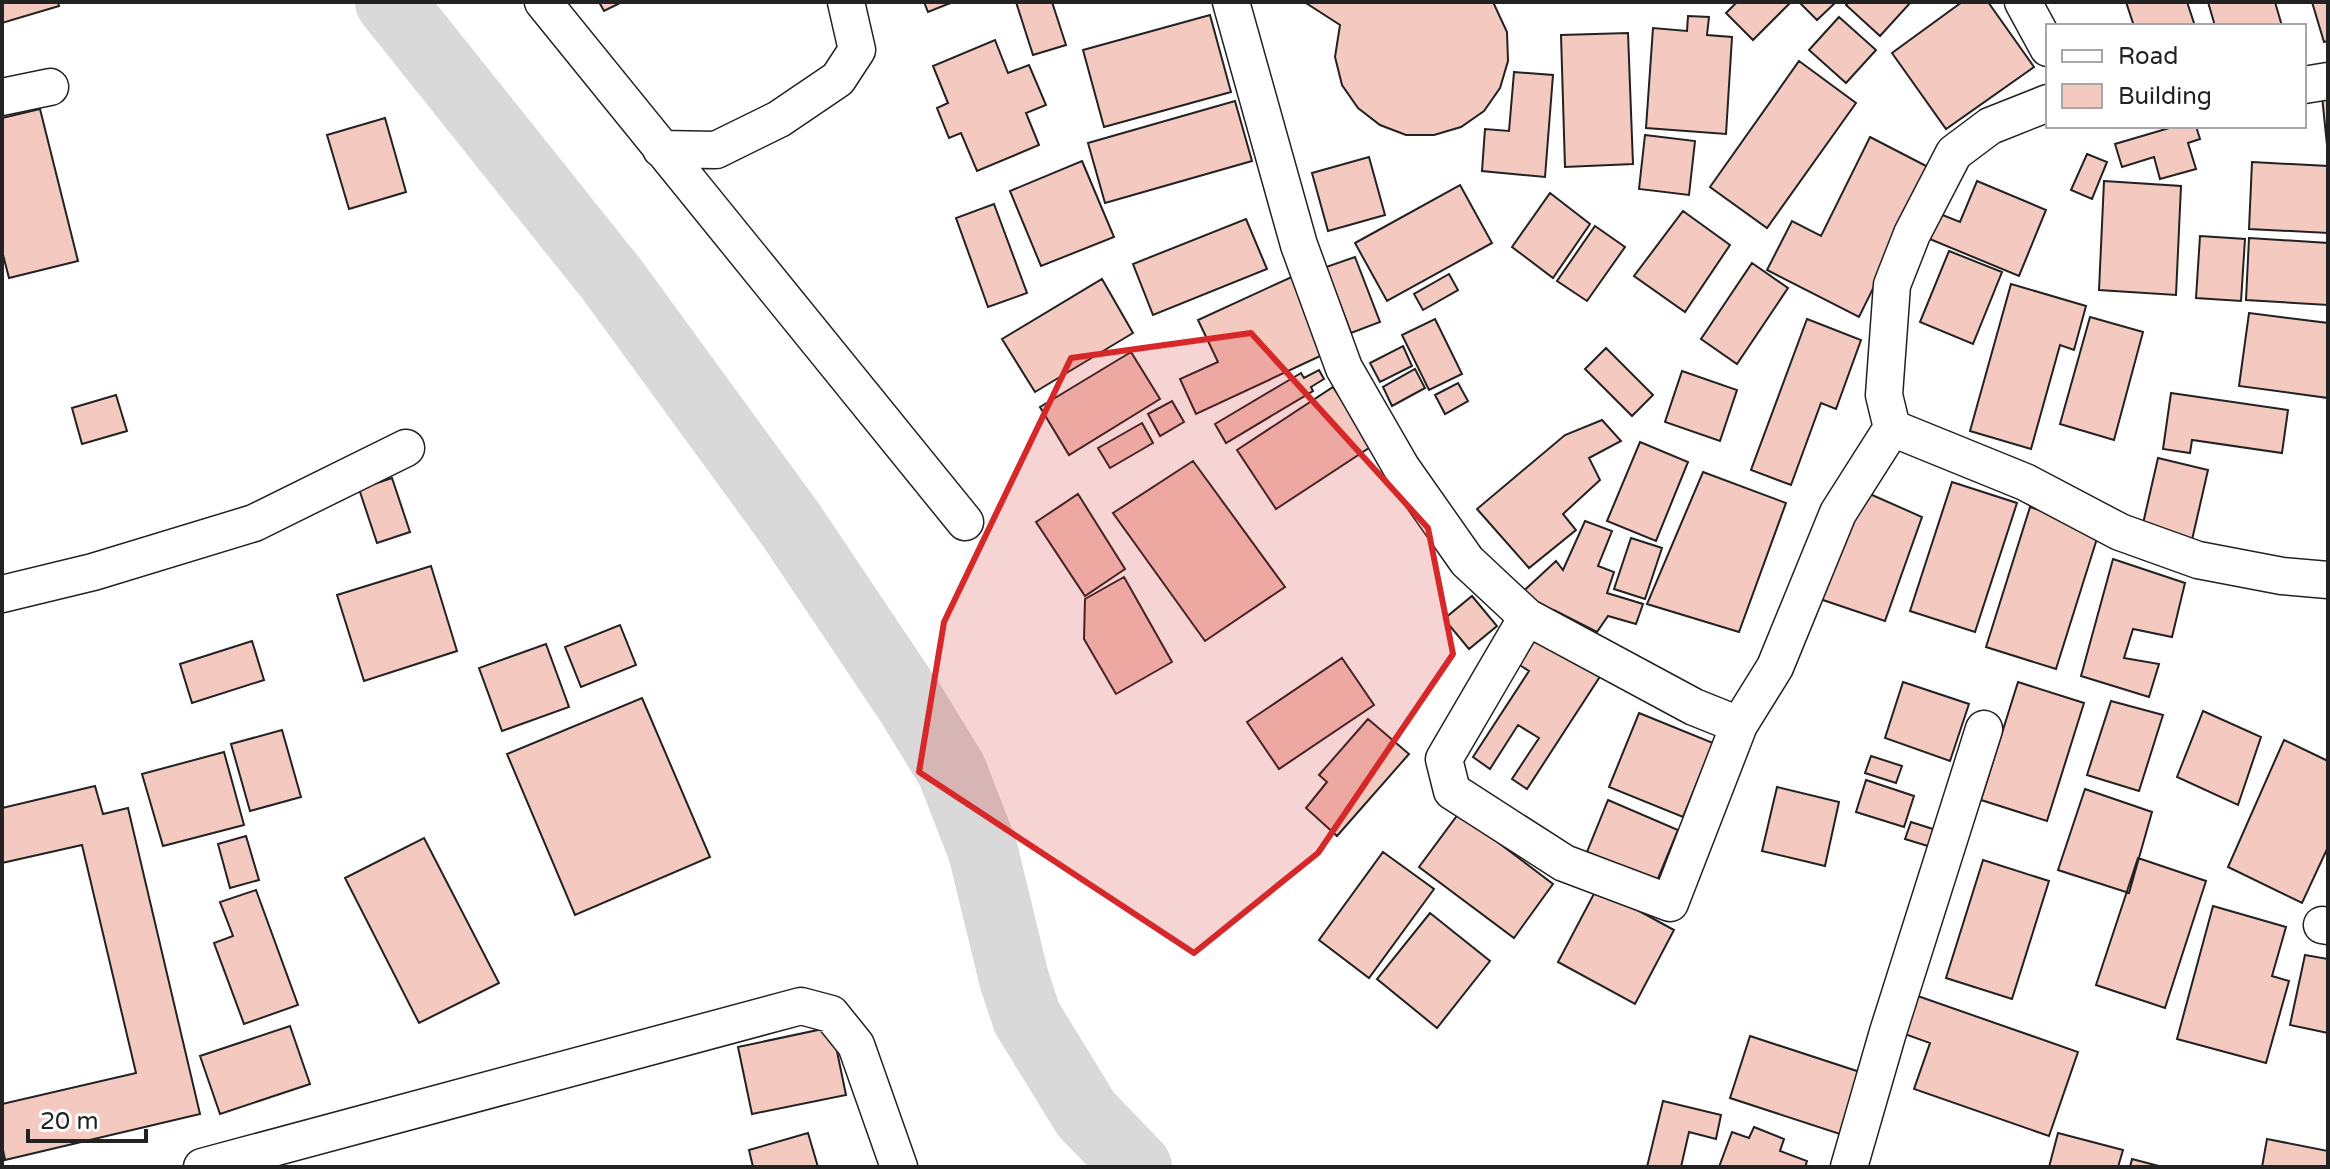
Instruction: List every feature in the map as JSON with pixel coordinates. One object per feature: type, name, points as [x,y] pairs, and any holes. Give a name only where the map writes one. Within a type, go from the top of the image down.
[{"type":"street","points":[[543,2],[965,522]]},
{"type":"street","points":[[661,149],[716,150],[779,119],[838,79],[857,50],[846,2]]},
{"type":"street","points":[[1231,2],[1299,245],[1344,368],[1401,467],[1467,561],[1527,617],[1694,707],[1739,725]]},
{"type":"street","points":[[2023,2],[2046,44]]},
{"type":"street","points":[[2306,85],[2328,81]]},
{"type":"street","points":[[2,97],[50,87]]},
{"type":"street","points":[[1527,617],[1444,759],[1452,791],[1564,863],[1670,903],[1739,725],[1775,667],[1838,513],[1892,428],[1884,395],[1892,285],[1912,234],[1954,153],[1990,126],[2046,104]]},
{"type":"street","points":[[1892,428],[2025,482],[2120,532],[2198,560],[2282,576],[2328,580]]},
{"type":"street","points":[[2,594],[93,572],[254,523],[406,448]]},
{"type":"street","points":[[1849,1167],[1888,1032],[1984,729]]},
{"type":"street","points":[[202,1167],[801,1006],[831,1014],[856,1045],[899,1167]]},
{"type":"highlighted area","points":[[1251,333],[1428,528],[1453,654],[1318,853],[1194,953],[919,772],[944,622],[1071,358]]},
{"type":"building","points":[[2,2],[58,2],[59,6],[2,23]]},
{"type":"building","points":[[599,2],[622,2],[604,11]]},
{"type":"building","points":[[924,2],[953,2],[928,12]]},
{"type":"building","points":[[1016,2],[1052,2],[1066,45],[1033,55]]},
{"type":"building","points":[[1493,2],[1507,32],[1508,61],[1500,88],[1484,111],[1461,127],[1434,135],[1406,135],[1380,125],[1358,108],[1342,85],[1335,57],[1340,25],[1306,3]]},
{"type":"building","points":[[1737,2],[1791,2],[1753,40],[1726,13]]},
{"type":"building","points":[[1799,2],[1836,2],[1817,20]]},
{"type":"building","points":[[1849,2],[1911,2],[1880,36],[1846,5]]},
{"type":"building","points":[[1962,2],[1988,2],[2034,67],[1946,129],[1892,53]]},
{"type":"building","points":[[2126,2],[2187,2],[2194,24],[2133,24]]},
{"type":"building","points":[[2208,2],[2275,2],[2281,24],[2214,24]]},
{"type":"building","points":[[2312,2],[2328,2],[2328,41],[2324,42]]},
{"type":"building","points":[[1210,15],[1231,92],[1104,127],[1083,50]]},
{"type":"building","points":[[1688,16],[1709,17],[1707,35],[1732,37],[1726,134],[1646,128],[1653,28],[1687,31]]},
{"type":"building","points":[[1839,17],[1876,50],[1846,83],[1809,50]]},
{"type":"building","points":[[1628,33],[1633,164],[1565,167],[1561,35]]},
{"type":"building","points":[[995,40],[1008,73],[1029,65],[1046,105],[1026,113],[1039,145],[977,171],[961,133],[949,138],[937,108],[948,103],[933,66]]},
{"type":"building","points":[[1799,61],[1856,103],[1767,228],[1710,187]]},
{"type":"building","points":[[1514,72],[1553,75],[1545,177],[1482,171],[1485,129],[1509,131]]},
{"type":"building","points":[[2328,95],[2328,155],[2322,96]]},
{"type":"building","points":[[1235,101],[1252,161],[1105,203],[1088,143]]},
{"type":"building","points":[[40,109],[78,261],[9,278],[2,251],[2,118]]},
{"type":"building","points":[[385,118],[406,192],[349,209],[327,135]]},
{"type":"building","points":[[2169,128],[2197,128],[2200,139],[2188,143],[2196,169],[2160,179],[2154,157],[2122,167],[2115,144]]},
{"type":"building","points":[[1645,135],[1695,141],[1689,195],[1639,189]]},
{"type":"building","points":[[1870,137],[1932,169],[1859,317],[1767,270],[1792,221],[1821,236]]},
{"type":"building","points":[[2087,154],[2107,162],[2092,199],[2071,190]]},
{"type":"building","points":[[1369,157],[1385,215],[1328,231],[1312,173]]},
{"type":"building","points":[[1082,161],[1114,237],[1041,266],[1010,191]]},
{"type":"building","points":[[2252,162],[2328,166],[2328,233],[2249,229]]},
{"type":"building","points":[[1977,181],[2046,210],[2019,276],[1920,235],[1930,210],[1960,222]]},
{"type":"building","points":[[2104,181],[2181,186],[2176,295],[2099,290]]},
{"type":"building","points":[[1460,185],[1492,243],[1387,301],[1355,243]]},
{"type":"building","points":[[1550,193],[1590,224],[1553,278],[1512,247]]},
{"type":"building","points":[[994,204],[1027,293],[988,307],[956,218]]},
{"type":"building","points":[[1683,211],[1730,245],[1685,312],[1634,276]]},
{"type":"building","points":[[1246,219],[1267,269],[1153,315],[1133,264]]},
{"type":"building","points":[[1595,226],[1625,247],[1587,301],[1557,281]]},
{"type":"building","points":[[2200,236],[2245,239],[2241,301],[2196,298]]},
{"type":"building","points":[[2249,238],[2328,243],[2328,305],[2246,300]]},
{"type":"building","points":[[1949,251],[2002,272],[1973,344],[1920,322]]},
{"type":"building","points":[[1355,257],[1380,322],[1351,333],[1326,267]]},
{"type":"building","points":[[1752,263],[1788,288],[1737,364],[1701,339]]},
{"type":"building","points":[[1449,274],[1458,290],[1423,310],[1414,294]]},
{"type":"building","points":[[1296,275],[1331,351],[1196,414],[1180,379],[1218,362],[1198,320]]},
{"type":"building","points":[[1102,279],[1133,333],[1035,392],[1002,339]]},
{"type":"building","points":[[2011,284],[2086,306],[2074,350],[2060,345],[2031,449],[1970,431]]},
{"type":"building","points":[[2249,313],[2328,323],[2328,398],[2239,386]]},
{"type":"building","points":[[2090,317],[2143,332],[2114,440],[2060,424]]},
{"type":"building","points":[[1435,319],[1462,374],[1429,390],[1402,335]]},
{"type":"building","points":[[1807,319],[1861,340],[1836,409],[1821,403],[1791,485],[1751,470]]},
{"type":"building","points":[[1403,346],[1412,366],[1380,382],[1370,363]]},
{"type":"building","points":[[1606,348],[1653,395],[1632,416],[1585,369]]},
{"type":"building","points":[[1131,352],[1160,399],[1069,455],[1040,407]]},
{"type":"building","points":[[1415,369],[1425,388],[1392,406],[1383,387]]},
{"type":"building","points":[[1319,370],[1324,379],[1311,387],[1313,391],[1226,443],[1215,424],[1301,373],[1304,378]]},
{"type":"building","points":[[1682,371],[1737,390],[1720,441],[1665,422]]},
{"type":"building","points":[[1458,383],[1468,401],[1445,414],[1435,395]]},
{"type":"building","points":[[1333,387],[1372,446],[1276,509],[1237,450]]},
{"type":"building","points":[[2171,393],[2288,410],[2282,453],[2192,440],[2190,453],[2163,449]]},
{"type":"building","points":[[116,395],[127,431],[82,444],[72,408]]},
{"type":"building","points":[[1172,401],[1184,422],[1160,436],[1148,414]]},
{"type":"building","points":[[1602,420],[1621,441],[1589,458],[1600,480],[1563,514],[1576,530],[1529,568],[1477,509],[1565,435]]},
{"type":"building","points":[[1142,423],[1153,443],[1110,468],[1098,448]]},
{"type":"building","points":[[1640,442],[1688,462],[1656,541],[1607,521]]},
{"type":"building","points":[[2158,458],[2208,470],[2192,540],[2142,528]]},
{"type":"building","points":[[1193,461],[1285,587],[1205,641],[1113,513]]},
{"type":"building","points":[[1703,472],[1786,503],[1739,632],[1647,604]]},
{"type":"building","points":[[392,478],[410,532],[377,543],[359,489]]},
{"type":"building","points":[[1952,482],[2017,503],[1975,632],[1910,611]]},
{"type":"building","points":[[1854,487],[1922,517],[1885,621],[1817,598]]},
{"type":"building","points":[[1078,494],[1125,569],[1085,596],[1036,522]]},
{"type":"building","points":[[2030,507],[2100,529],[2056,669],[1986,647]]},
{"type":"building","points":[[1585,521],[1612,531],[1598,566],[1614,572],[1607,593],[1643,604],[1636,624],[1608,616],[1597,632],[1554,610],[1542,613],[1517,597],[1556,561],[1563,570]]},
{"type":"building","points":[[1631,538],[1662,548],[1645,599],[1614,589]]},
{"type":"building","points":[[2113,559],[2185,583],[2172,637],[2133,629],[2124,658],[2159,664],[2149,697],[2081,676]]},
{"type":"building","points":[[431,566],[457,651],[364,681],[337,595]]},
{"type":"building","points":[[1124,577],[1172,662],[1116,694],[1084,639],[1085,599]]},
{"type":"building","points":[[1472,596],[1497,626],[1469,649],[1444,619]]},
{"type":"building","points":[[620,625],[636,665],[581,687],[565,647]]},
{"type":"building","points":[[1535,631],[1601,675],[1527,789],[1512,779],[1539,738],[1518,725],[1490,769],[1473,757],[1529,671],[1515,662]]},
{"type":"building","points":[[252,641],[264,680],[192,703],[180,664]]},
{"type":"building","points":[[546,644],[569,707],[502,731],[479,668]]},
{"type":"building","points":[[1342,658],[1374,705],[1279,769],[1247,722]]},
{"type":"building","points":[[1903,682],[1969,704],[1950,761],[1885,738]]},
{"type":"building","points":[[2018,682],[2084,703],[2047,821],[1981,800]]},
{"type":"building","points":[[642,698],[710,857],[575,915],[507,754]]},
{"type":"building","points":[[2111,701],[2163,715],[2139,791],[2087,775]]},
{"type":"building","points":[[2203,711],[2261,737],[2238,805],[2177,777]]},
{"type":"building","points":[[1639,713],[1713,743],[1683,817],[1609,787]]},
{"type":"building","points":[[1368,719],[1409,754],[1337,836],[1306,808],[1327,782],[1319,775]]},
{"type":"building","points":[[282,730],[301,797],[250,811],[231,744]]},
{"type":"building","points":[[2284,740],[2328,761],[2328,847],[2302,903],[2228,867]]},
{"type":"building","points":[[224,752],[244,825],[163,846],[142,774]]},
{"type":"building","points":[[1871,756],[1902,766],[1896,783],[1865,773]]},
{"type":"building","points":[[1866,780],[1914,796],[1904,827],[1856,812]]},
{"type":"building","points":[[95,786],[103,814],[128,808],[200,1114],[5,1160],[2,1104],[136,1073],[82,845],[2,863],[2,808]]},
{"type":"building","points":[[1777,787],[1839,802],[1825,866],[1762,851]]},
{"type":"building","points":[[2085,789],[2152,812],[2129,893],[2058,870]]},
{"type":"building","points":[[1608,800],[1678,830],[1657,881],[1587,852]]},
{"type":"building","points":[[1459,813],[1553,884],[1514,938],[1419,867]]},
{"type":"building","points":[[1911,822],[1936,830],[1931,847],[1905,839]]},
{"type":"building","points":[[246,836],[259,880],[230,888],[218,844]]},
{"type":"building","points":[[424,838],[499,983],[419,1023],[345,878]]},
{"type":"building","points":[[1383,852],[1434,889],[1369,978],[1319,940]]},
{"type":"building","points":[[2138,858],[2206,881],[2165,1008],[2096,985]]},
{"type":"building","points":[[1983,860],[2049,881],[2012,999],[1946,978]]},
{"type":"building","points":[[1597,888],[1674,930],[1635,1004],[1558,962]]},
{"type":"building","points":[[256,890],[298,1005],[244,1024],[214,943],[233,936],[220,902]]},
{"type":"building","points":[[2213,906],[2286,927],[2272,976],[2289,981],[2266,1063],[2177,1039]]},
{"type":"building","points":[[1430,913],[1490,961],[1437,1028],[1377,979]]},
{"type":"building","points":[[2305,955],[2328,959],[2328,1033],[2290,1025]]},
{"type":"building","points":[[1912,994],[2078,1052],[2049,1136],[1914,1089],[1930,1043],[1899,1032]]},
{"type":"building","points":[[290,1026],[310,1084],[220,1114],[200,1056]]},
{"type":"building","points":[[832,1027],[846,1095],[752,1114],[738,1047]]},
{"type":"building","points":[[1750,1036],[1863,1073],[1843,1135],[1730,1098]]},
{"type":"building","points":[[1663,1101],[1721,1115],[1716,1139],[1689,1132],[1681,1167],[1647,1167]]},
{"type":"building","points":[[1754,1127],[1784,1139],[1780,1151],[1807,1161],[1805,1167],[1719,1167],[1732,1132],[1749,1138]]},
{"type":"building","points":[[808,1133],[818,1167],[753,1167],[749,1150]]},
{"type":"building","points":[[2058,1133],[2123,1150],[2118,1167],[2049,1167]]},
{"type":"building","points":[[2267,1139],[2328,1151],[2328,1167],[2262,1167]]},
{"type":"building","points":[[2132,1159],[2159,1166],[2159,1167],[2130,1167]]},
{"type":"waterway","points":[[390,2],[613,281],[791,525],[911,704],[952,771],[983,851],[1014,979],[1027,1018],[1086,1114],[1137,1167]]}]
